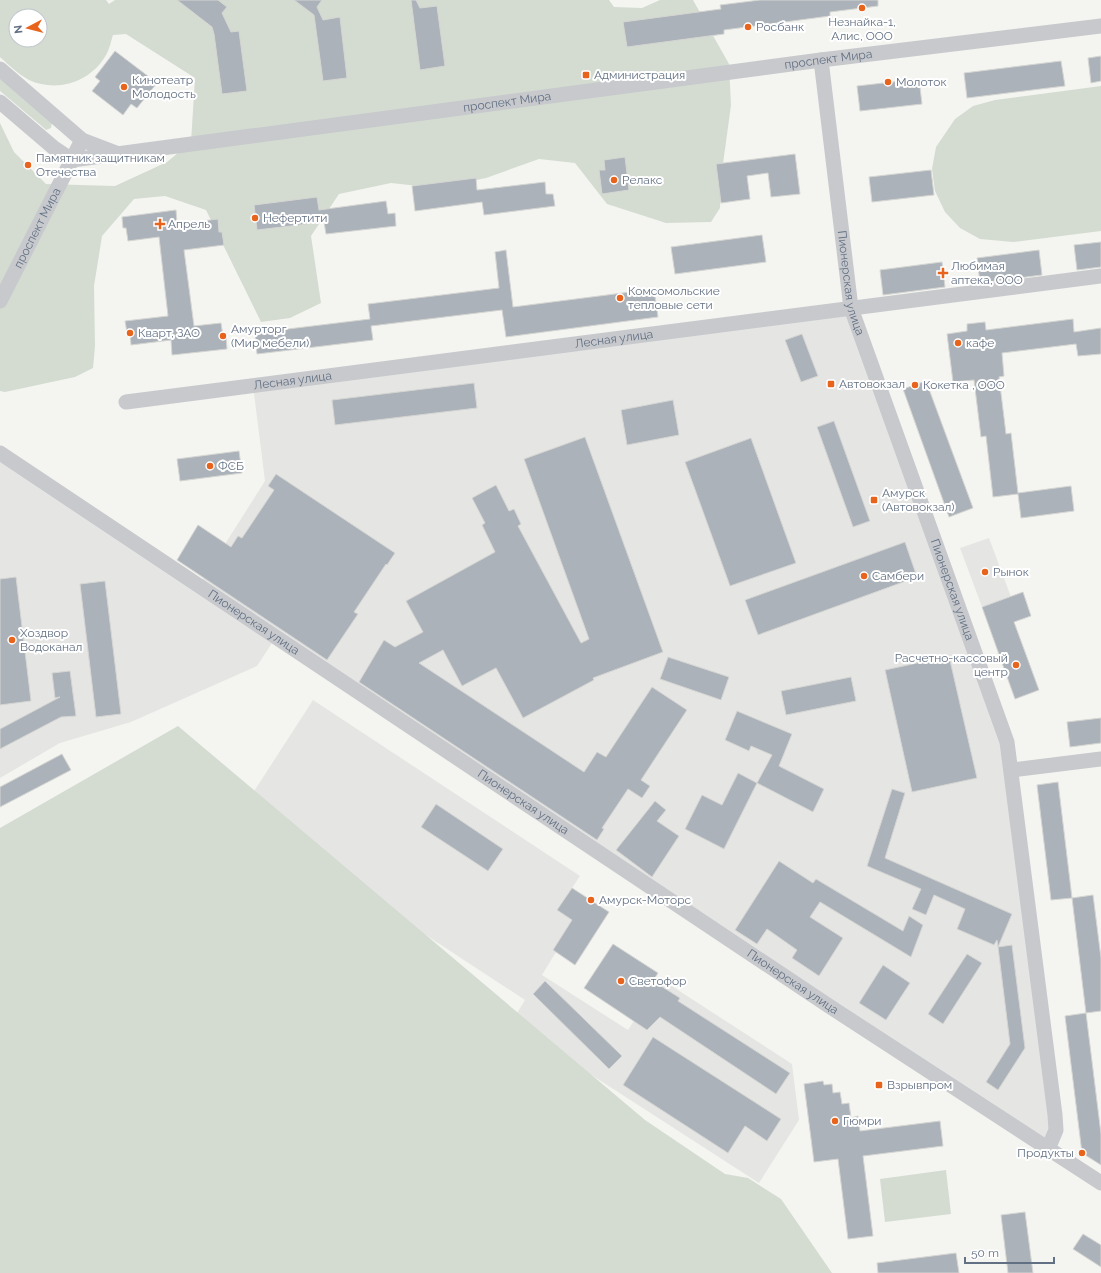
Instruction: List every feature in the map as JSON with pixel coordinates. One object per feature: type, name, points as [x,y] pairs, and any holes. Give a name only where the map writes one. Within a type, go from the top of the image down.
[{"type":"street","name":"проспект Мира","points":[[0,301],[72,160],[821,60],[1101,26]]},
{"type":"street","name":"Пионерская улица","points":[[821,60],[851,308],[999,716],[1007,742],[1012,770],[1055,1116],[1056,1130],[1048,1149]]},
{"type":"street","points":[[0,69],[82,140],[119,154]]},
{"type":"street","points":[[0,102],[54,148],[72,160],[82,140]]},
{"type":"street","name":"Лесная улица","points":[[126,402],[1101,276]]},
{"type":"street","name":"Пионерская улица","points":[[0,453],[823,1001],[1101,1183]]},
{"type":"street","points":[[1012,770],[1101,759]]},
{"type":"shaded area","points":[[0,0],[106,0],[109,4],[115,0],[609,0],[614,7],[642,8],[660,0],[693,0],[729,64],[731,105],[722,171],[720,208],[711,222],[666,223],[607,204],[575,163],[539,159],[486,178],[437,188],[391,183],[339,194],[311,236],[321,303],[290,318],[261,322],[206,210],[165,196],[134,199],[102,236],[94,286],[95,346],[93,368],[75,377],[5,392],[0,391],[0,123],[14,152],[46,184],[115,186],[167,162],[191,142],[195,78],[126,34],[113,35],[106,55],[100,64],[92,72],[72,82],[62,85],[40,84],[29,80],[0,57]]},
{"type":"shaded area","points":[[0,77],[52,122],[51,128],[46,130],[0,91]]},
{"type":"shaded area","points":[[1101,86],[1101,231],[1013,242],[980,239],[960,228],[945,212],[935,191],[932,169],[936,147],[955,119],[973,106],[995,100]]},
{"type":"shaded area","points":[[851,308],[999,717],[1055,1115],[1051,1145],[276,637],[257,666],[131,722],[60,743],[0,778],[0,453],[199,585],[265,481],[253,386]]},
{"type":"shaded area","name":"Рынок","points":[[989,538],[1011,597],[982,607],[960,548]]},
{"type":"shaded area","points":[[313,700],[580,876],[557,910],[572,920],[553,950],[556,952],[542,975],[628,1030],[661,979],[792,1064],[799,1120],[759,1183],[511,1023],[525,1000],[240,813]]},
{"type":"shaded area","points":[[178,726],[645,1120],[725,1174],[748,1178],[781,1199],[832,1273],[0,1273],[0,828]]},
{"type":"shaded area","points":[[946,1170],[951,1214],[885,1222],[880,1179]]},
{"type":"building","points":[[177,0],[218,0],[227,7],[222,13],[231,32],[239,31],[247,91],[222,94],[212,27]]},
{"type":"building","points":[[294,0],[322,0],[317,7],[323,20],[340,17],[347,78],[323,81],[314,15]]},
{"type":"building","points":[[411,0],[416,0],[420,8],[437,6],[445,66],[420,70]]},
{"type":"building","points":[[760,0],[878,0],[878,6],[830,12],[830,16],[724,30],[724,34],[627,47],[623,22],[721,9],[720,5]]},
{"type":"building","name":"Кинотеатр Молодость","points":[[115,51],[157,83],[137,108],[131,104],[123,115],[92,91],[100,81],[95,77]]},
{"type":"building","points":[[1101,56],[1101,81],[1091,83],[1088,58]]},
{"type":"building","points":[[1061,61],[1065,86],[967,98],[964,73]]},
{"type":"building","points":[[919,79],[922,104],[860,111],[857,86]]},
{"type":"building","points":[[795,154],[800,194],[771,197],[768,173],[747,176],[750,199],[721,203],[716,164]]},
{"type":"building","name":"Релакс","points":[[625,157],[629,190],[602,194],[599,170],[605,170],[604,160]]},
{"type":"building","points":[[931,170],[934,195],[872,202],[869,177]]},
{"type":"building","points":[[476,178],[477,190],[545,182],[546,194],[553,194],[555,206],[484,215],[482,202],[415,211],[412,186]]},
{"type":"building","points":[[317,197],[319,210],[386,201],[388,214],[395,213],[396,226],[326,234],[324,222],[257,230],[254,205]]},
{"type":"building","points":[[176,210],[177,224],[218,219],[219,232],[222,232],[224,245],[184,250],[194,326],[221,323],[223,336],[226,336],[227,349],[172,355],[171,340],[131,345],[130,333],[127,333],[125,321],[168,316],[159,237],[128,241],[126,228],[123,228],[122,217]]},
{"type":"building","points":[[762,235],[766,262],[675,274],[671,247]]},
{"type":"building","points":[[1101,242],[1101,267],[1077,270],[1074,245]]},
{"type":"building","points":[[506,250],[513,307],[654,289],[658,317],[506,337],[502,310],[371,326],[373,340],[257,354],[255,333],[370,319],[368,304],[499,288],[495,252]]},
{"type":"building","points":[[1039,250],[1042,275],[980,283],[977,258]]},
{"type":"building","points":[[942,262],[945,287],[883,295],[880,270]]},
{"type":"building","points":[[1073,319],[1074,332],[1101,328],[1101,354],[1078,356],[1076,344],[1002,353],[1004,376],[999,377],[1006,434],[1011,433],[1018,493],[1071,486],[1074,511],[1021,518],[1018,494],[993,497],[986,436],[981,437],[974,380],[953,382],[947,334],[967,331],[967,324],[985,322],[986,330]]},
{"type":"building","points":[[802,334],[818,376],[801,382],[785,340]]},
{"type":"building","points":[[926,381],[973,508],[949,517],[903,389]]},
{"type":"building","points":[[474,383],[477,408],[335,425],[332,400]]},
{"type":"building","points":[[673,400],[679,435],[627,445],[621,410]]},
{"type":"building","points":[[834,421],[870,521],[853,527],[817,427]]},
{"type":"building","points":[[585,437],[663,652],[593,678],[594,680],[523,718],[496,668],[462,686],[443,650],[419,663],[584,772],[597,752],[606,757],[652,687],[687,710],[641,780],[650,786],[642,798],[628,789],[602,828],[604,829],[597,840],[359,682],[384,640],[395,647],[423,632],[406,601],[495,552],[482,525],[485,523],[472,498],[496,485],[509,511],[514,509],[521,524],[518,526],[581,643],[589,639],[524,459]]},
{"type":"building","points":[[751,438],[796,563],[730,586],[685,462]]},
{"type":"building","name":"ФСБ","points":[[239,451],[242,473],[180,481],[177,459]]},
{"type":"building","points":[[276,474],[395,553],[354,612],[358,614],[327,660],[177,560],[198,525],[231,547],[238,536],[242,538],[274,490],[268,486]]},
{"type":"building","points":[[905,542],[917,577],[758,635],[745,600]]},
{"type":"building","name":"Хоздвор Водоканал","points":[[16,577],[31,701],[0,705],[0,579]]},
{"type":"building","points":[[105,581],[121,714],[96,717],[80,584]]},
{"type":"building","points":[[1023,592],[1031,616],[1014,622],[1039,690],[1015,699],[982,607]]},
{"type":"building","points":[[949,656],[977,778],[912,792],[885,670]]},
{"type":"building","points":[[668,657],[729,677],[721,700],[660,679]]},
{"type":"building","points":[[70,671],[76,716],[61,717],[0,749],[0,729],[60,697],[55,698],[52,673]]},
{"type":"building","points":[[851,677],[856,701],[786,715],[781,691]]},
{"type":"building","points":[[737,711],[792,734],[779,766],[824,789],[813,812],[757,783],[772,755],[751,746],[749,751],[725,740]]},
{"type":"building","points":[[1101,718],[1101,743],[1070,747],[1067,722]]},
{"type":"building","points":[[62,754],[71,770],[0,807],[0,787]]},
{"type":"building","points":[[738,773],[757,783],[724,849],[685,829],[702,795],[722,805]]},
{"type":"building","points":[[1058,782],[1072,898],[1051,900],[1037,785]]},
{"type":"building","points":[[892,789],[905,793],[885,858],[1012,914],[998,947],[997,940],[994,945],[957,929],[965,909],[934,895],[926,915],[912,909],[921,889],[867,866]]},
{"type":"building","points":[[655,801],[666,810],[657,821],[679,836],[652,877],[616,850]]},
{"type":"building","points":[[436,804],[503,849],[488,871],[421,827]]},
{"type":"building","points":[[779,861],[813,883],[816,879],[903,931],[909,916],[923,925],[911,957],[820,902],[810,917],[843,938],[819,976],[792,958],[797,950],[767,929],[757,944],[735,930]]},
{"type":"building","points":[[572,888],[609,912],[575,965],[553,950],[572,920],[557,910]]},
{"type":"building","points":[[1093,895],[1101,958],[1101,1011],[1086,1013],[1072,898]]},
{"type":"building","points":[[613,944],[658,973],[653,981],[680,998],[678,1001],[790,1073],[776,1094],[660,1017],[647,1030],[584,988]]},
{"type":"building","points":[[1012,945],[1025,1048],[998,1090],[986,1082],[1010,1044],[998,947]]},
{"type":"building","points":[[967,954],[982,963],[943,1024],[928,1014]]},
{"type":"building","points":[[883,965],[910,983],[886,1020],[859,1003]]},
{"type":"building","points":[[545,981],[622,1056],[609,1069],[533,994]]},
{"type":"building","points":[[1086,1013],[1101,1134],[1101,1165],[1082,1153],[1065,1016]]},
{"type":"building","points":[[653,1037],[781,1119],[767,1141],[745,1126],[728,1153],[623,1085]]},
{"type":"building","points":[[823,1081],[824,1085],[832,1084],[833,1093],[840,1092],[842,1104],[849,1103],[851,1118],[858,1116],[860,1131],[940,1121],[943,1146],[863,1156],[873,1236],[848,1239],[838,1159],[814,1162],[804,1084]]},
{"type":"building","points":[[1025,1212],[1033,1273],[1008,1273],[1001,1215]]},
{"type":"building","points":[[1083,1234],[1101,1245],[1101,1267],[1073,1249]]},
{"type":"building","points":[[956,1253],[959,1273],[878,1273],[877,1263]]},
{"type":"place","name":"Незнайка-1, Алис, ООО","points":[[862,8]]},
{"type":"place","name":"Росбанк","points":[[748,27]]},
{"type":"place","name":"Администрация","points":[[586,75]]},
{"type":"place","name":"Молоток","points":[[888,82]]},
{"type":"place","name":"Кинотеатр Молодость","points":[[124,87]]},
{"type":"place","name":"Памятник защитникам Отечества","points":[[28,165]]},
{"type":"place","name":"Релакс","points":[[614,180]]},
{"type":"place","name":"Нефертити","points":[[255,218]]},
{"type":"place","name":"Апрель","points":[[160,224]]},
{"type":"place","name":"Любимая аптека, ООО","points":[[943,273]]},
{"type":"place","name":"Комсомольские тепловые сети","points":[[620,298]]},
{"type":"place","name":"Кварт, ЗАО","points":[[130,333]]},
{"type":"place","name":"Амурторг (Мир мебели)","points":[[223,336]]},
{"type":"place","name":"кафе","points":[[958,343]]},
{"type":"place","name":"Автовокзал","points":[[831,384]]},
{"type":"place","name":"Кокетка , ООО","points":[[915,385]]},
{"type":"place","name":"ФСБ","points":[[210,466]]},
{"type":"place","name":"Амурск (Автовокзал)","points":[[874,500]]},
{"type":"place","name":"Рынок","points":[[985,572]]},
{"type":"place","name":"Самбери","points":[[864,576]]},
{"type":"place","name":"Хоздвор Водоканал","points":[[12,640]]},
{"type":"place","name":"Расчетно-кассовый центр","points":[[1016,665]]},
{"type":"place","name":"Амурск-Моторс","points":[[591,900]]},
{"type":"place","name":"Светофор","points":[[621,981]]},
{"type":"place","name":"Взрывпром","points":[[879,1085]]},
{"type":"place","name":"Гюмри","points":[[835,1121]]},
{"type":"place","name":"Продукты","points":[[1082,1153]]}]
